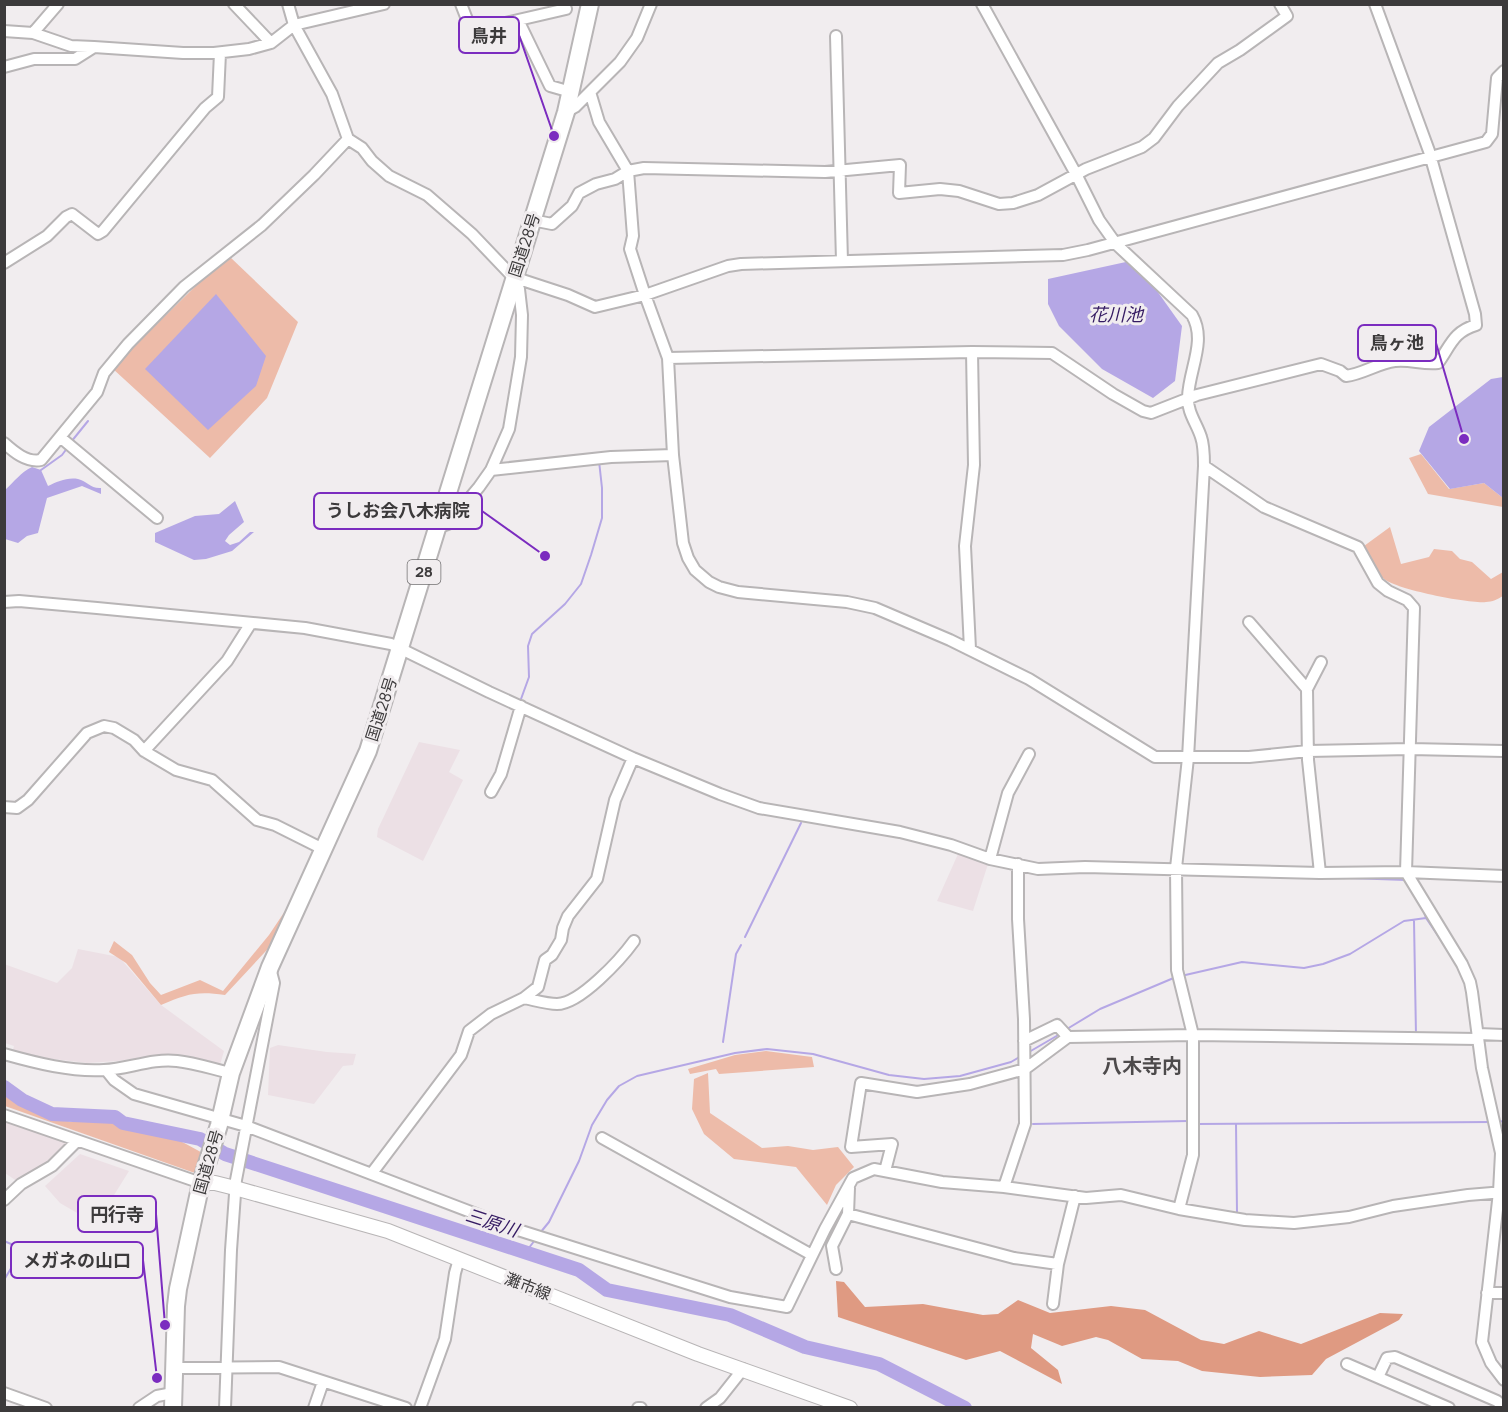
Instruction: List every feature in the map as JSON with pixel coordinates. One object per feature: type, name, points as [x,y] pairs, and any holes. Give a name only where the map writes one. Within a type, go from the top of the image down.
[{"type":"highway","name":"国道28号","points":[[173,1400],[178,1292],[201,1183],[231,1073],[270,967],[368,752],[513,277],[566,112],[590,4]]},
{"type":"main road","name":"灘市線","points":[[201,1183],[235,1184],[369,1224],[698,1354],[850,1407]]},
{"type":"street","points":[[33,33],[58,4]]},
{"type":"street","points":[[234,4],[271,43]]},
{"type":"street","points":[[288,4],[294,25],[332,94],[348,139],[362,148],[372,161],[389,176],[427,195],[472,234],[513,277],[519,289],[522,315],[521,357],[509,429],[491,470],[448,524],[437,528]]},
{"type":"street","points":[[4,31],[33,33],[71,46],[220,53],[271,43],[294,25],[384,4]]},
{"type":"street","points":[[461,4],[475,40],[501,24],[566,9],[564,4]]},
{"type":"street","points":[[566,112],[575,107],[621,62],[637,38],[651,4]]},
{"type":"street","points":[[982,4],[1099,220],[1116,244],[1192,315],[1198,326],[1188,398],[1189,410],[1202,440],[1204,466],[1188,758],[1176,868],[1177,970],[1193,1035],[1193,1155],[1179,1209]]},
{"type":"street","points":[[532,220],[552,224],[572,206],[579,192],[615,179],[628,171],[644,168],[839,171],[900,165],[899,193],[940,189],[959,191],[999,204],[1013,203],[1038,195],[1076,174],[1142,147],[1154,138],[1178,106],[1218,63],[1287,16],[1280,4]]},
{"type":"street","points":[[668,358],[972,352],[1052,353],[1113,394],[1151,413],[1188,398],[1321,364],[1340,371],[1346,376],[1398,360],[1438,363],[1455,335],[1476,325],[1475,314],[1431,158],[1375,4]]},
{"type":"street","points":[[518,20],[550,86],[571,92]]},
{"type":"street","points":[[836,36],[842,261]]},
{"type":"street","points":[[4,67],[34,59],[75,59],[94,47]]},
{"type":"street","points":[[4,263],[40,240],[72,214],[98,234],[103,231],[205,108],[218,96],[220,53]]},
{"type":"street","points":[[513,277],[595,307],[645,295],[741,264],[1063,255],[1116,244],[1486,142],[1492,134],[1497,78],[1503,71]]},
{"type":"street","points":[[590,92],[599,122],[628,171],[633,236],[630,249],[668,358],[673,455],[683,543],[695,570],[709,582],[738,592],[847,602],[876,608],[970,649],[1052,692],[1155,757],[1269,756],[1308,751],[1410,749],[1503,751]]},
{"type":"street","points":[[4,443],[16,454],[35,461],[41,460],[97,392],[104,373],[128,344],[184,288],[262,225],[348,139]]},
{"type":"street","points":[[970,649],[965,546],[974,465],[972,352]]},
{"type":"street","points":[[60,437],[157,518]]},
{"type":"street","points":[[491,470],[611,457],[673,455]]},
{"type":"street","points":[[1204,466],[1264,507],[1358,548],[1378,583],[1388,591],[1407,600],[1414,608],[1406,872],[1470,982],[1482,1068],[1501,1153],[1501,1192],[1482,1342],[1491,1363],[1503,1380]]},
{"type":"street","points":[[4,602],[64,605],[305,628],[391,644],[633,758],[759,808],[900,832],[951,845],[990,859],[1038,869],[1176,868],[1503,876]]},
{"type":"street","points":[[1250,622],[1307,689]]},
{"type":"street","points":[[144,751],[227,661],[251,623]]},
{"type":"street","points":[[1320,873],[1308,751],[1307,689],[1321,662]]},
{"type":"street","points":[[491,792],[501,774],[521,706]]},
{"type":"street","points":[[4,807],[17,808],[28,800],[87,733],[104,726],[114,728],[134,740],[144,751],[176,770],[212,780],[257,820],[275,825],[323,849]]},
{"type":"street","points":[[990,859],[1008,794],[1029,754]]},
{"type":"street","points":[[372,1173],[461,1055],[469,1031],[491,1014],[524,998],[538,987],[545,960],[561,940],[568,916],[597,879],[615,800],[633,758]]},
{"type":"street","points":[[1004,1187],[1025,1124],[1018,864]]},
{"type":"street","points":[[524,998],[559,1004],[585,992],[626,952],[634,941]]},
{"type":"street","points":[[225,1407],[235,1184],[274,983],[270,967]]},
{"type":"street","points":[[1024,1042],[1057,1025],[1068,1037]]},
{"type":"street","points":[[885,1171],[892,1144],[851,1147],[861,1083],[917,1092],[970,1084],[1024,1066],[1068,1037],[1193,1035],[1478,1037],[1503,1035]]},
{"type":"street","points":[[4,1054],[80,1070],[106,1070],[176,1061],[231,1073]]},
{"type":"street","points":[[106,1070],[114,1080],[134,1094],[246,1129],[372,1173],[533,1234],[730,1297],[787,1307],[853,1178],[874,1169],[942,1182],[1004,1187],[1086,1198],[1121,1195],[1179,1209],[1245,1220],[1294,1223],[1366,1214],[1393,1206],[1501,1192]]},
{"type":"street","points":[[4,1115],[201,1183]]},
{"type":"street","points":[[602,1138],[812,1255]]},
{"type":"street","points":[[4,1200],[21,1184],[51,1166],[78,1142]]},
{"type":"street","points":[[836,1269],[832,1246],[848,1214],[849,1185]]},
{"type":"street","points":[[1053,1304],[1058,1264],[1075,1196]]},
{"type":"street","points":[[848,1214],[1014,1258],[1058,1264]]},
{"type":"street","points":[[420,1407],[445,1339],[454,1273],[459,1258]]},
{"type":"street","points":[[1487,1293],[1503,1293]]},
{"type":"street","points":[[1378,1377],[1387,1358],[1395,1357],[1497,1401],[1500,1407]]},
{"type":"street","points":[[1347,1364],[1449,1407]]},
{"type":"street","points":[[174,1368],[279,1367],[406,1407]]},
{"type":"street","points":[[706,1407],[720,1398],[742,1369]]},
{"type":"street","points":[[314,1407],[323,1382]]},
{"type":"street","points":[[4,1393],[46,1407]]},
{"type":"street","points":[[140,1407],[157,1396],[173,1400]]},
{"type":"shaded area","points":[[230,257],[298,322],[267,398],[210,458],[112,368],[208,274]]},
{"type":"shaded area","points":[[1421,454],[1449,489],[1484,483],[1503,498],[1503,507],[1428,494],[1409,458]]},
{"type":"shaded area","points":[[1390,527],[1401,564],[1429,557],[1434,549],[1452,551],[1460,559],[1472,562],[1491,579],[1503,572],[1503,596],[1497,599],[1477,602],[1449,598],[1401,587],[1383,578],[1364,546]]},
{"type":"shaded area","points":[[419,742],[460,750],[449,772],[463,780],[423,861],[377,837],[378,829]]},
{"type":"shaded area","points":[[315,848],[279,937],[225,995],[192,994],[161,1005],[126,963],[109,952],[114,941],[132,955],[150,983],[161,995],[200,980],[223,991],[269,935],[285,911]]},
{"type":"shaded area","points":[[958,854],[988,864],[973,911],[937,901]]},
{"type":"shaded area","points":[[78,949],[119,957],[161,1005],[224,1051],[220,1065],[177,1055],[87,1063],[12,1054],[14,1046],[5,1043],[4,964],[57,983],[72,968]]},
{"type":"shaded area","points":[[278,1045],[356,1054],[353,1065],[343,1066],[314,1104],[268,1095],[270,1048]]},
{"type":"shaded area","points":[[766,1051],[812,1057],[814,1067],[719,1074],[716,1069],[690,1074],[688,1069],[735,1055]]},
{"type":"shaded area","points":[[708,1073],[710,1113],[762,1148],[788,1146],[813,1150],[838,1147],[854,1167],[836,1185],[827,1205],[796,1167],[734,1159],[704,1134],[692,1109],[694,1079]]},
{"type":"shaded area","points":[[5,1094],[49,1115],[71,1122],[114,1121],[170,1136],[207,1156],[202,1174],[5,1106]]},
{"type":"shaded area","points":[[5,1119],[72,1139],[52,1166],[21,1184],[5,1173]]},
{"type":"shaded area","points":[[80,1154],[129,1171],[96,1224],[60,1203],[45,1186]]},
{"type":"shaded area","points":[[836,1281],[844,1282],[865,1307],[923,1304],[983,1315],[998,1314],[1018,1300],[1050,1313],[1111,1306],[1145,1310],[1201,1340],[1224,1344],[1259,1331],[1301,1344],[1380,1313],[1403,1314],[1399,1320],[1326,1359],[1312,1375],[1260,1377],[1202,1371],[1178,1361],[1142,1359],[1108,1340],[1096,1337],[1062,1346],[1033,1334],[1031,1348],[1058,1370],[1062,1384],[1000,1351],[966,1360],[838,1317]]},
{"type":"water","name":"花川池","points":[[1135,260],[1182,326],[1175,381],[1153,398],[1102,369],[1059,326],[1048,304],[1048,279]]},
{"type":"water","points":[[216,294],[266,356],[256,386],[208,430],[145,369]]},
{"type":"water","points":[[1503,377],[1503,498],[1484,483],[1450,489],[1419,451],[1429,427],[1491,379]]},
{"type":"water","points":[[32,467],[41,470],[48,486],[66,479],[78,479],[101,488],[101,494],[82,486],[47,498],[38,533],[27,536],[18,543],[5,539],[5,490]]},
{"type":"water","points":[[235,501],[244,522],[225,541],[230,545],[239,542],[250,532],[254,532],[232,551],[194,560],[155,542],[155,533],[195,516],[219,514]]},
{"type":"waterway","points":[[71,442],[88,421]]},
{"type":"waterway","points":[[41,470],[62,455],[68,447]]},
{"type":"waterway","points":[[521,699],[529,677],[528,646],[532,634],[565,604],[581,584],[591,555],[602,518],[599,461]]},
{"type":"waterway","points":[[205,692],[220,677]]},
{"type":"waterway","points":[[745,937],[801,823]]},
{"type":"waterway","points":[[1349,878],[1406,880]]},
{"type":"waterway","points":[[1423,909],[1426,918],[1443,943]]},
{"type":"waterway","points":[[1181,976],[1242,962],[1304,968],[1323,964],[1350,954],[1404,921],[1426,918]]},
{"type":"waterway","points":[[1414,921],[1416,1035]]},
{"type":"waterway","points":[[723,1042],[736,954],[741,945]]},
{"type":"waterway","points":[[1067,1029],[1100,1009],[1176,977]]},
{"type":"waterway","points":[[1029,1052],[1060,1034]]},
{"type":"waterway","points":[[540,1233],[549,1222],[579,1161],[592,1125],[607,1100],[619,1086],[637,1076],[735,1053],[767,1049],[813,1054],[889,1075],[924,1079],[960,1076],[1011,1062],[1021,1056]]},
{"type":"waterway","name":"三原川","points":[[4,1087],[22,1100],[52,1114],[115,1117],[123,1123],[200,1139],[225,1154],[579,1270],[607,1290],[730,1315],[805,1347],[879,1364],[965,1408]]},
{"type":"waterway","points":[[1033,1124],[1188,1121]]},
{"type":"waterway","points":[[1497,1122],[1504,1121]]},
{"type":"waterway","points":[[1197,1124],[1491,1122]]},
{"type":"waterway","points":[[1236,1124],[1237,1213]]},
{"type":"waterway","points":[[525,1253],[535,1240]]},
{"type":"waterway","points":[[4,1241],[30,1252]]},
{"type":"waterway","points":[[4,1280],[13,1265]]},
{"type":"place","name":"鳥井","points":[[554,136]]},
{"type":"place","name":"鳥ヶ池","points":[[1464,439]]},
{"type":"place","name":"うしお会八木病院","points":[[545,556]]},
{"type":"place","name":"円行寺","points":[[165,1325]]},
{"type":"place","name":"メガネの山口","points":[[157,1378]]},
{"type":"district","name":"八木寺内","points":[[1142,1066]]}]
